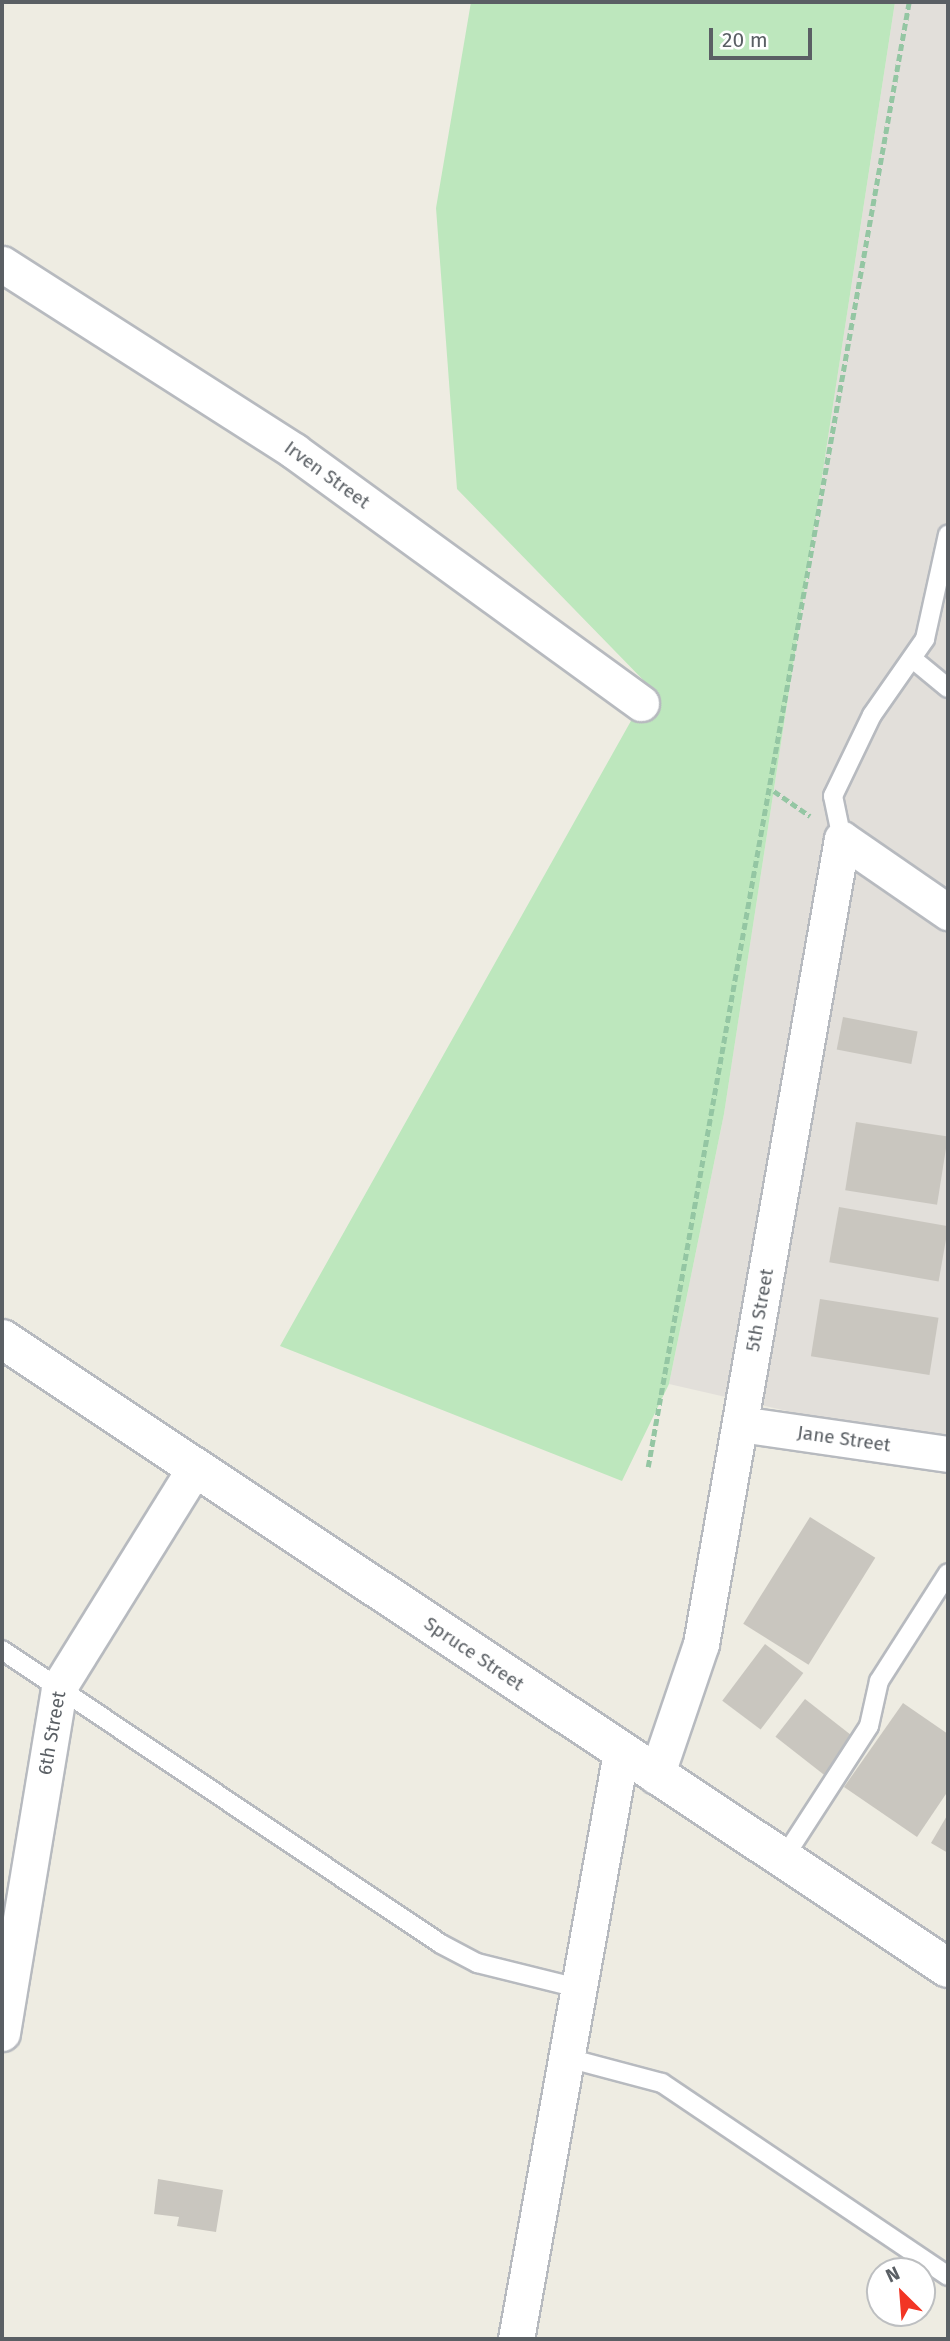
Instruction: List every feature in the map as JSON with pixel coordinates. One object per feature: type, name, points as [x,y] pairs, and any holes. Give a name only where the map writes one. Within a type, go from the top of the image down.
[{"type":"street","name":"Irven Street","points":[[2,264],[294,451],[641,704]]},
{"type":"street","points":[[842,839],[948,912]]},
{"type":"street","name":"5th Street","points":[[656,1776],[701,1644],[842,839]]},
{"type":"street","name":"Spruce Street","points":[[2,1339],[948,1968]]},
{"type":"street","name":"Jane Street","points":[[740,1424],[948,1454]]},
{"type":"street","name":"6th Street","points":[[2,2033],[59,1687],[195,1468]]},
{"type":"street","points":[[516,2339],[564,2057],[621,1752]]},
{"type":"lane","points":[[842,839],[833,796],[872,715],[914,660],[936,606],[948,534]]},
{"type":"lane","points":[[914,660],[948,688]]},
{"type":"lane","points":[[783,1859],[869,1726],[879,1681],[948,1573]]},
{"type":"lane","points":[[2,1650],[441,1944],[477,1963],[578,1988]]},
{"type":"lane","points":[[564,2057],[662,2083],[948,2276]]},
{"type":"path","points":[[648,1467],[909,2]]},
{"type":"shaded area","points":[[895,2],[948,2],[948,1448],[669,1384],[724,1114]]},
{"type":"green space","points":[[471,2],[895,2],[724,1114],[669,1384],[622,1481],[280,1346],[650,687],[457,489],[436,208]]},
{"type":"building","points":[[843,1017],[918,1032],[911,1064],[837,1049]]},
{"type":"building","points":[[856,1122],[948,1137],[937,1205],[845,1190]]},
{"type":"building","points":[[839,1207],[948,1226],[939,1281],[829,1262]]},
{"type":"building","points":[[820,1299],[939,1318],[929,1375],[811,1356]]},
{"type":"building","points":[[810,1517],[875,1558],[809,1665],[743,1624]]},
{"type":"building","points":[[765,1644],[803,1673],[761,1730],[722,1701]]},
{"type":"building","points":[[805,1699],[854,1737],[824,1775],[775,1737]]},
{"type":"building","points":[[903,1703],[948,1734],[948,1791],[917,1837],[844,1787]]},
{"type":"building","points":[[948,1814],[948,1853],[931,1843]]},
{"type":"building","points":[[158,2179],[223,2190],[216,2232],[177,2226],[179,2217],[154,2214]]}]
